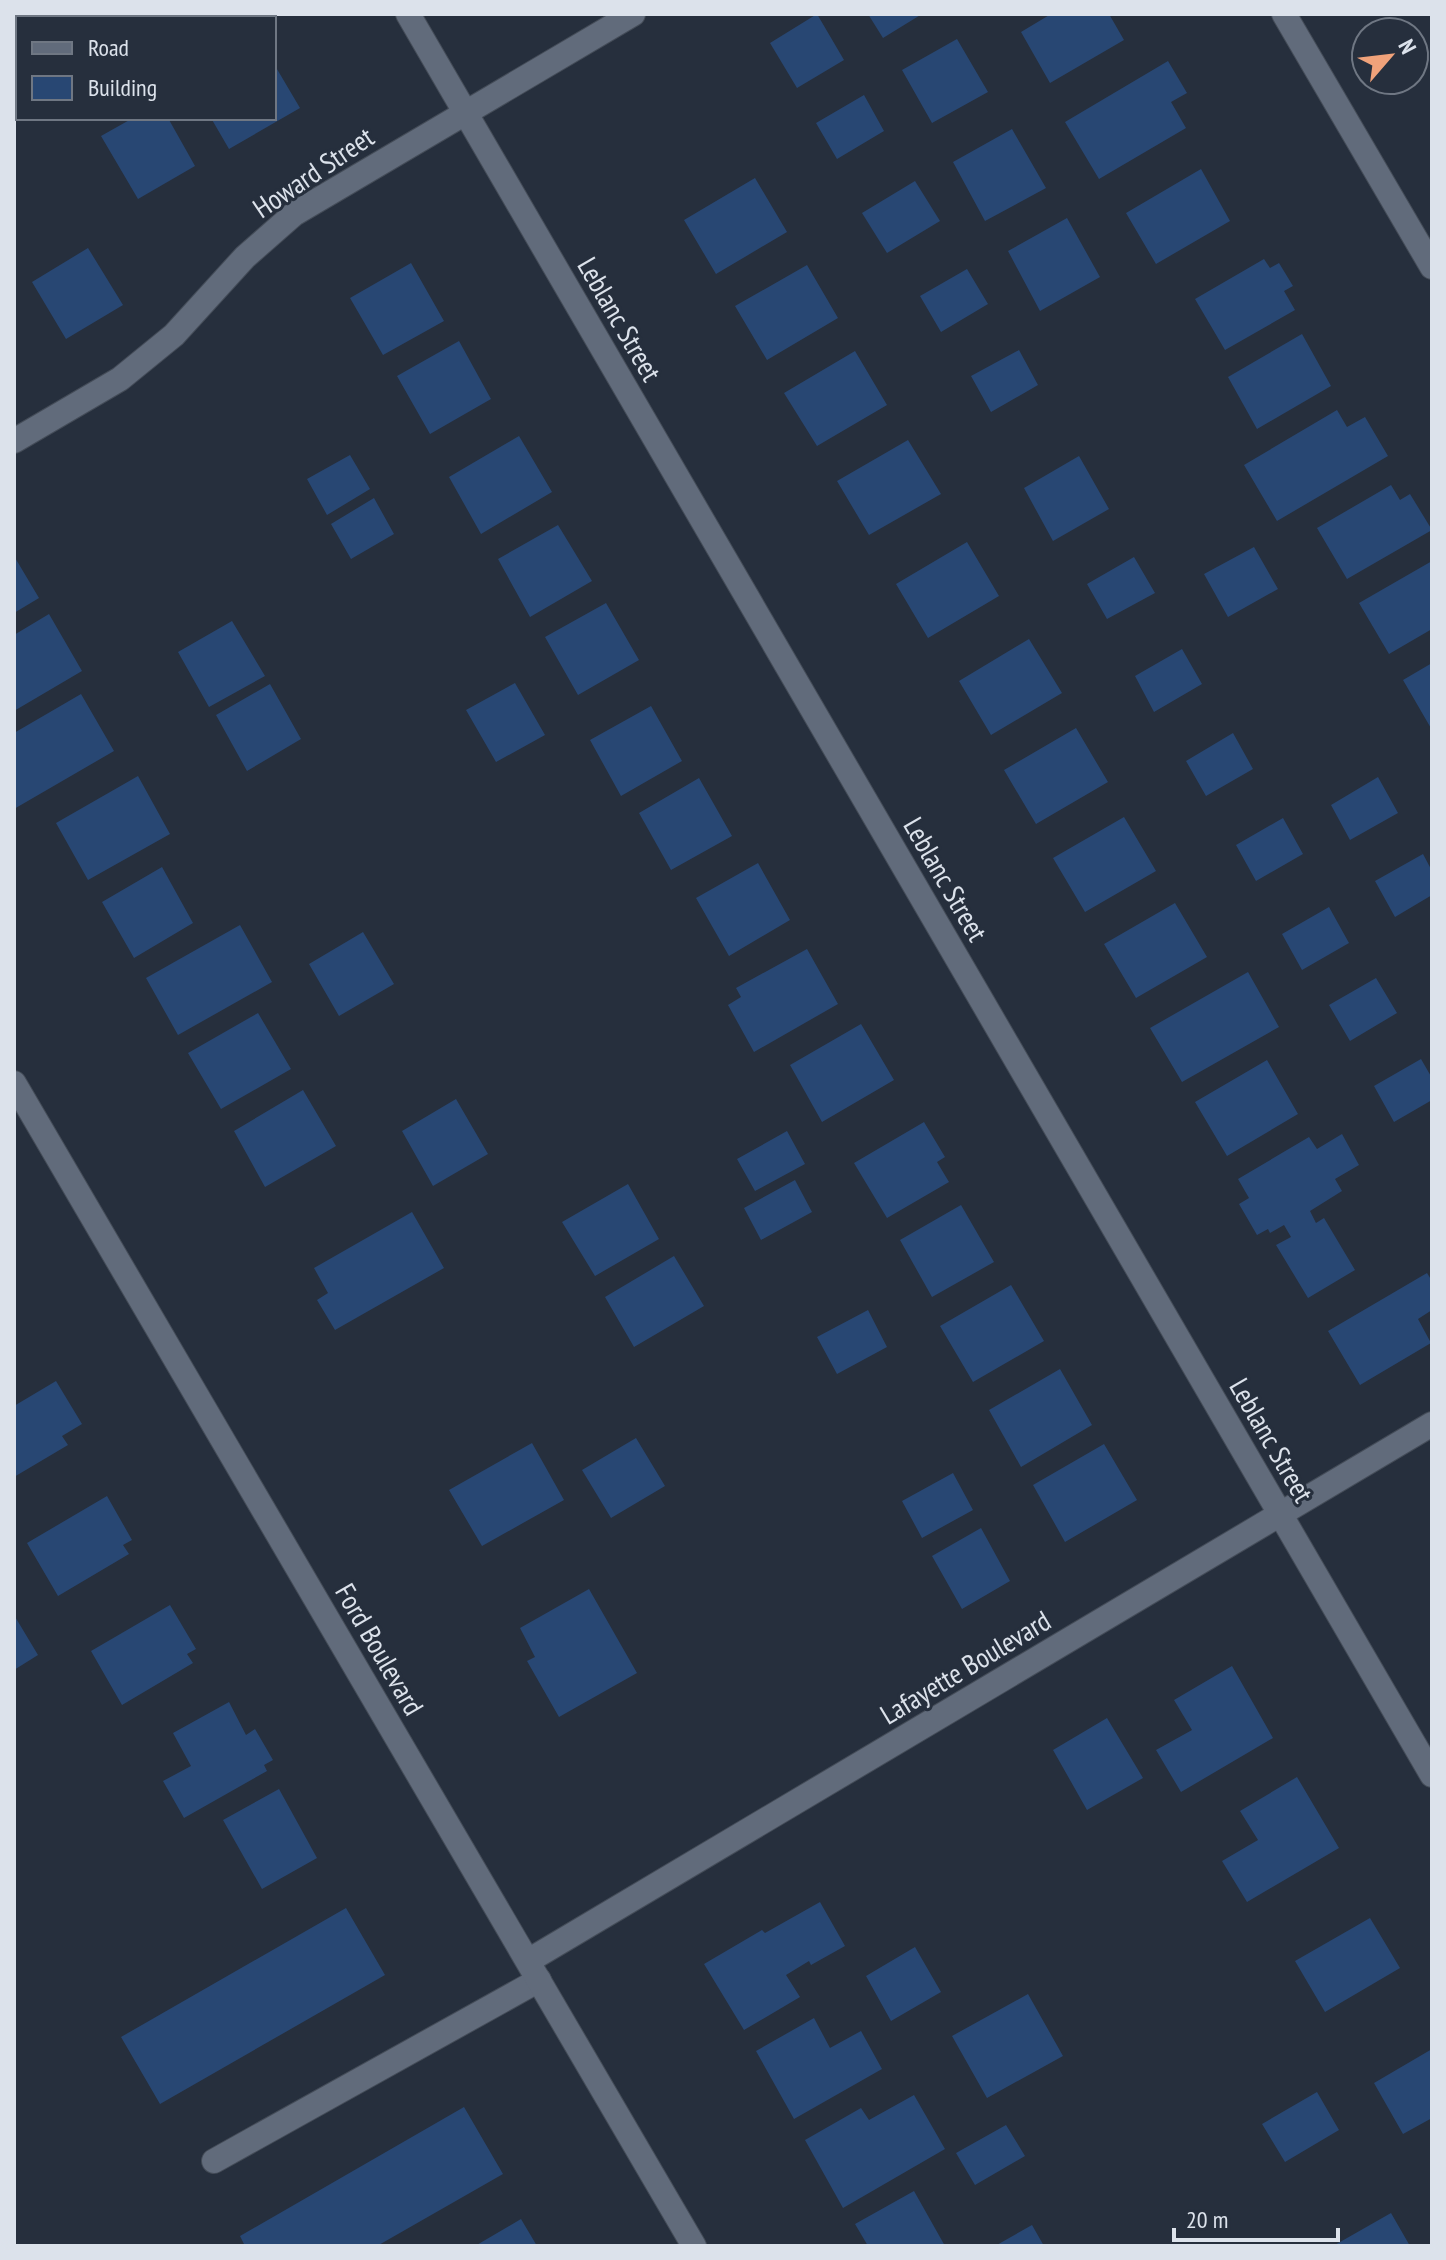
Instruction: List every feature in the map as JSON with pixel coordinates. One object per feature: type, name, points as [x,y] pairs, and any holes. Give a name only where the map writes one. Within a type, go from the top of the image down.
[{"type":"street","name":"Leblanc Street","points":[[408,14],[1432,1775]]},
{"type":"street","name":"Howard Street","points":[[14,441],[120,379],[164,344],[245,257],[294,214],[633,14]]},
{"type":"street","points":[[1284,14],[1432,267]]},
{"type":"street","name":"Ford Boulevard","points":[[14,1083],[694,2246]]},
{"type":"street","name":"Lafayette Boulevard","points":[[214,2161],[1432,1424]]},
{"type":"building","points":[[817,14],[844,60],[797,88],[770,43]]},
{"type":"building","points":[[868,14],[922,14],[883,38]]},
{"type":"building","points":[[1051,14],[1109,14],[1124,40],[1050,83],[1021,32]]},
{"type":"building","points":[[957,39],[988,92],[932,123],[902,70]]},
{"type":"building","points":[[1168,61],[1187,93],[1171,102],[1186,128],[1099,179],[1065,122]]},
{"type":"building","points":[[276,67],[300,108],[229,149],[212,120],[276,120]]},
{"type":"building","points":[[864,95],[884,131],[837,159],[816,123]]},
{"type":"building","points":[[129,120],[169,120],[195,166],[138,199],[101,136]]},
{"type":"building","points":[[1012,129],[1046,188],[985,221],[953,162]]},
{"type":"building","points":[[1201,169],[1230,221],[1156,264],[1126,213]]},
{"type":"building","points":[[755,178],[787,232],[716,274],[684,220]]},
{"type":"building","points":[[915,181],[940,221],[887,253],[862,213]]},
{"type":"building","points":[[1067,218],[1100,277],[1040,311],[1008,251]]},
{"type":"building","points":[[88,248],[123,305],[66,339],[32,282]]},
{"type":"building","points":[[1264,259],[1270,268],[1279,263],[1293,286],[1284,291],[1295,310],[1225,350],[1195,299]]},
{"type":"building","points":[[411,263],[444,321],[383,355],[350,298]]},
{"type":"building","points":[[807,265],[838,318],[767,360],[735,306]]},
{"type":"building","points":[[967,269],[988,304],[941,332],[920,296]]},
{"type":"building","points":[[1302,334],[1331,386],[1257,429],[1228,377]]},
{"type":"building","points":[[459,341],[491,399],[430,434],[397,376]]},
{"type":"building","points":[[1019,350],[1038,385],[991,412],[971,376]]},
{"type":"building","points":[[855,351],[887,405],[817,446],[784,393]]},
{"type":"building","points":[[1337,410],[1347,427],[1365,417],[1388,456],[1277,521],[1244,465]]},
{"type":"building","points":[[519,436],[552,492],[481,534],[449,477]]},
{"type":"building","points":[[908,440],[941,494],[869,535],[837,481]]},
{"type":"building","points":[[350,455],[370,489],[327,515],[307,479]]},
{"type":"building","points":[[1079,456],[1109,509],[1053,541],[1024,488]]},
{"type":"building","points":[[1391,485],[1400,500],[1410,494],[1432,530],[1347,579],[1317,528]]},
{"type":"building","points":[[374,498],[394,534],[351,559],[331,524]]},
{"type":"building","points":[[558,525],[592,581],[530,617],[498,559]]},
{"type":"building","points":[[967,542],[999,596],[928,638],[896,584]]},
{"type":"building","points":[[1254,547],[1278,589],[1228,617],[1204,574]]},
{"type":"building","points":[[14,556],[39,598],[14,613]]},
{"type":"building","points":[[1134,557],[1155,593],[1107,619],[1087,584]]},
{"type":"building","points":[[1432,561],[1432,629],[1389,654],[1359,603]]},
{"type":"building","points":[[606,603],[639,660],[578,695],[545,637]]},
{"type":"building","points":[[49,614],[82,671],[14,711],[14,635]]},
{"type":"building","points":[[232,621],[265,676],[209,707],[178,652]]},
{"type":"building","points":[[1029,639],[1062,693],[991,735],[959,681]]},
{"type":"building","points":[[1182,649],[1202,684],[1154,712],[1135,676]]},
{"type":"building","points":[[1432,663],[1432,730],[1403,680]]},
{"type":"building","points":[[515,683],[545,735],[496,762],[466,710]]},
{"type":"building","points":[[270,684],[301,739],[247,771],[216,715]]},
{"type":"building","points":[[81,694],[114,751],[14,809],[14,733]]},
{"type":"building","points":[[651,706],[682,761],[621,796],[590,740]]},
{"type":"building","points":[[1076,728],[1108,782],[1036,824],[1004,770]]},
{"type":"building","points":[[1233,733],[1253,769],[1206,796],[1186,761]]},
{"type":"building","points":[[138,776],[170,834],[88,880],[56,823]]},
{"type":"building","points":[[1378,777],[1398,813],[1350,840],[1331,805]]},
{"type":"building","points":[[699,778],[732,836],[671,870],[639,813]]},
{"type":"building","points":[[1124,817],[1156,871],[1085,912],[1053,858]]},
{"type":"building","points":[[1283,818],[1303,854],[1256,881],[1236,845]]},
{"type":"building","points":[[1423,854],[1432,871],[1432,895],[1395,917],[1375,881]]},
{"type":"building","points":[[758,863],[790,920],[729,956],[696,898]]},
{"type":"building","points":[[162,867],[193,923],[134,958],[102,902]]},
{"type":"building","points":[[1175,903],[1207,957],[1136,998],[1104,944]]},
{"type":"building","points":[[1329,907],[1349,943],[1302,970],[1282,934]]},
{"type":"building","points":[[240,925],[272,982],[178,1035],[146,978]]},
{"type":"building","points":[[363,932],[394,984],[339,1016],[309,964]]},
{"type":"building","points":[[807,949],[838,1004],[754,1052],[728,1005],[741,997],[736,988]]},
{"type":"building","points":[[1248,972],[1279,1027],[1182,1082],[1150,1028]]},
{"type":"building","points":[[1376,978],[1397,1013],[1350,1041],[1329,1005]]},
{"type":"building","points":[[258,1013],[291,1069],[221,1109],[188,1053]]},
{"type":"building","points":[[861,1024],[894,1080],[822,1122],[790,1065]]},
{"type":"building","points":[[1421,1059],[1432,1078],[1432,1100],[1394,1122],[1374,1086]]},
{"type":"building","points":[[1267,1060],[1298,1114],[1227,1156],[1195,1102]]},
{"type":"building","points":[[303,1090],[336,1146],[265,1187],[234,1131]]},
{"type":"building","points":[[456,1099],[488,1154],[433,1186],[402,1131]]},
{"type":"building","points":[[924,1122],[945,1157],[937,1162],[949,1182],[887,1218],[854,1163]]},
{"type":"building","points":[[787,1131],[805,1164],[755,1191],[737,1159]]},
{"type":"building","points":[[1342,1134],[1359,1165],[1335,1179],[1342,1191],[1310,1211],[1316,1223],[1324,1218],[1355,1270],[1308,1298],[1276,1245],[1291,1237],[1284,1225],[1270,1233],[1268,1229],[1257,1235],[1239,1204],[1249,1198],[1238,1179],[1309,1137],[1317,1149]]},
{"type":"building","points":[[795,1180],[812,1212],[761,1240],[744,1208]]},
{"type":"building","points":[[628,1184],[659,1239],[595,1276],[562,1222]]},
{"type":"building","points":[[961,1205],[994,1262],[932,1297],[900,1240]]},
{"type":"building","points":[[412,1212],[444,1268],[335,1330],[317,1300],[328,1293],[314,1268]]},
{"type":"building","points":[[674,1256],[704,1306],[634,1347],[605,1297]]},
{"type":"building","points":[[1427,1273],[1432,1281],[1432,1310],[1418,1319],[1431,1343],[1360,1385],[1328,1331]]},
{"type":"building","points":[[1011,1285],[1044,1341],[973,1382],[940,1326]]},
{"type":"building","points":[[868,1310],[887,1347],[837,1374],[817,1337]]},
{"type":"building","points":[[1060,1369],[1092,1425],[1021,1467],[989,1410]]},
{"type":"building","points":[[56,1381],[82,1424],[62,1436],[68,1445],[14,1477],[14,1406]]},
{"type":"building","points":[[636,1438],[665,1486],[611,1518],[582,1470]]},
{"type":"building","points":[[532,1443],[564,1500],[482,1546],[449,1490]]},
{"type":"building","points":[[1104,1444],[1137,1500],[1065,1542],[1033,1485]]},
{"type":"building","points":[[953,1473],[973,1510],[922,1538],[902,1501]]},
{"type":"building","points":[[107,1496],[132,1540],[123,1545],[129,1554],[58,1596],[27,1543]]},
{"type":"building","points":[[981,1528],[1010,1581],[962,1609],[932,1556]]},
{"type":"building","points":[[589,1589],[637,1673],[559,1717],[527,1661],[535,1657],[520,1628]]},
{"type":"building","points":[[170,1605],[196,1649],[187,1654],[193,1663],[122,1705],[91,1651]]},
{"type":"building","points":[[14,1615],[38,1655],[14,1670]]},
{"type":"building","points":[[1232,1666],[1273,1738],[1181,1792],[1156,1750],[1192,1730],[1174,1700]]},
{"type":"building","points":[[229,1702],[246,1735],[255,1729],[273,1760],[264,1765],[267,1771],[184,1818],[163,1781],[191,1766],[173,1733]]},
{"type":"building","points":[[1107,1718],[1143,1778],[1087,1810],[1053,1750]]},
{"type":"building","points":[[1297,1777],[1339,1848],[1247,1902],[1222,1861],[1258,1840],[1240,1811]]},
{"type":"building","points":[[279,1789],[317,1858],[262,1889],[223,1820]]},
{"type":"building","points":[[820,1902],[845,1946],[811,1965],[809,1961],[786,1975],[800,1997],[744,2030],[704,1964],[762,1930],[765,1933]]},
{"type":"building","points":[[346,1908],[385,1975],[160,2104],[121,2037]]},
{"type":"building","points":[[1370,1918],[1400,1968],[1325,2012],[1295,1961]]},
{"type":"building","points":[[915,1947],[941,1992],[891,2021],[866,1976]]},
{"type":"building","points":[[1028,1994],[1063,2056],[987,2098],[952,2036]]},
{"type":"building","points":[[814,2018],[830,2048],[861,2031],[882,2069],[794,2119],[756,2051]]},
{"type":"building","points":[[1432,2049],[1432,2118],[1403,2134],[1374,2083]]},
{"type":"building","points":[[1317,2092],[1339,2130],[1285,2162],[1262,2124]]},
{"type":"building","points":[[914,2095],[945,2149],[843,2208],[805,2140],[861,2108],[869,2120]]},
{"type":"building","points":[[464,2107],[503,2174],[377,2246],[245,2246],[240,2236]]},
{"type":"building","points":[[1006,2125],[1025,2156],[975,2185],[956,2153]]},
{"type":"building","points":[[914,2191],[945,2246],[868,2246],[855,2224]]},
{"type":"building","points":[[1391,2213],[1410,2246],[1333,2246]]},
{"type":"building","points":[[521,2219],[537,2246],[475,2246]]},
{"type":"building","points":[[1032,2225],[1044,2246],[995,2246]]}]
